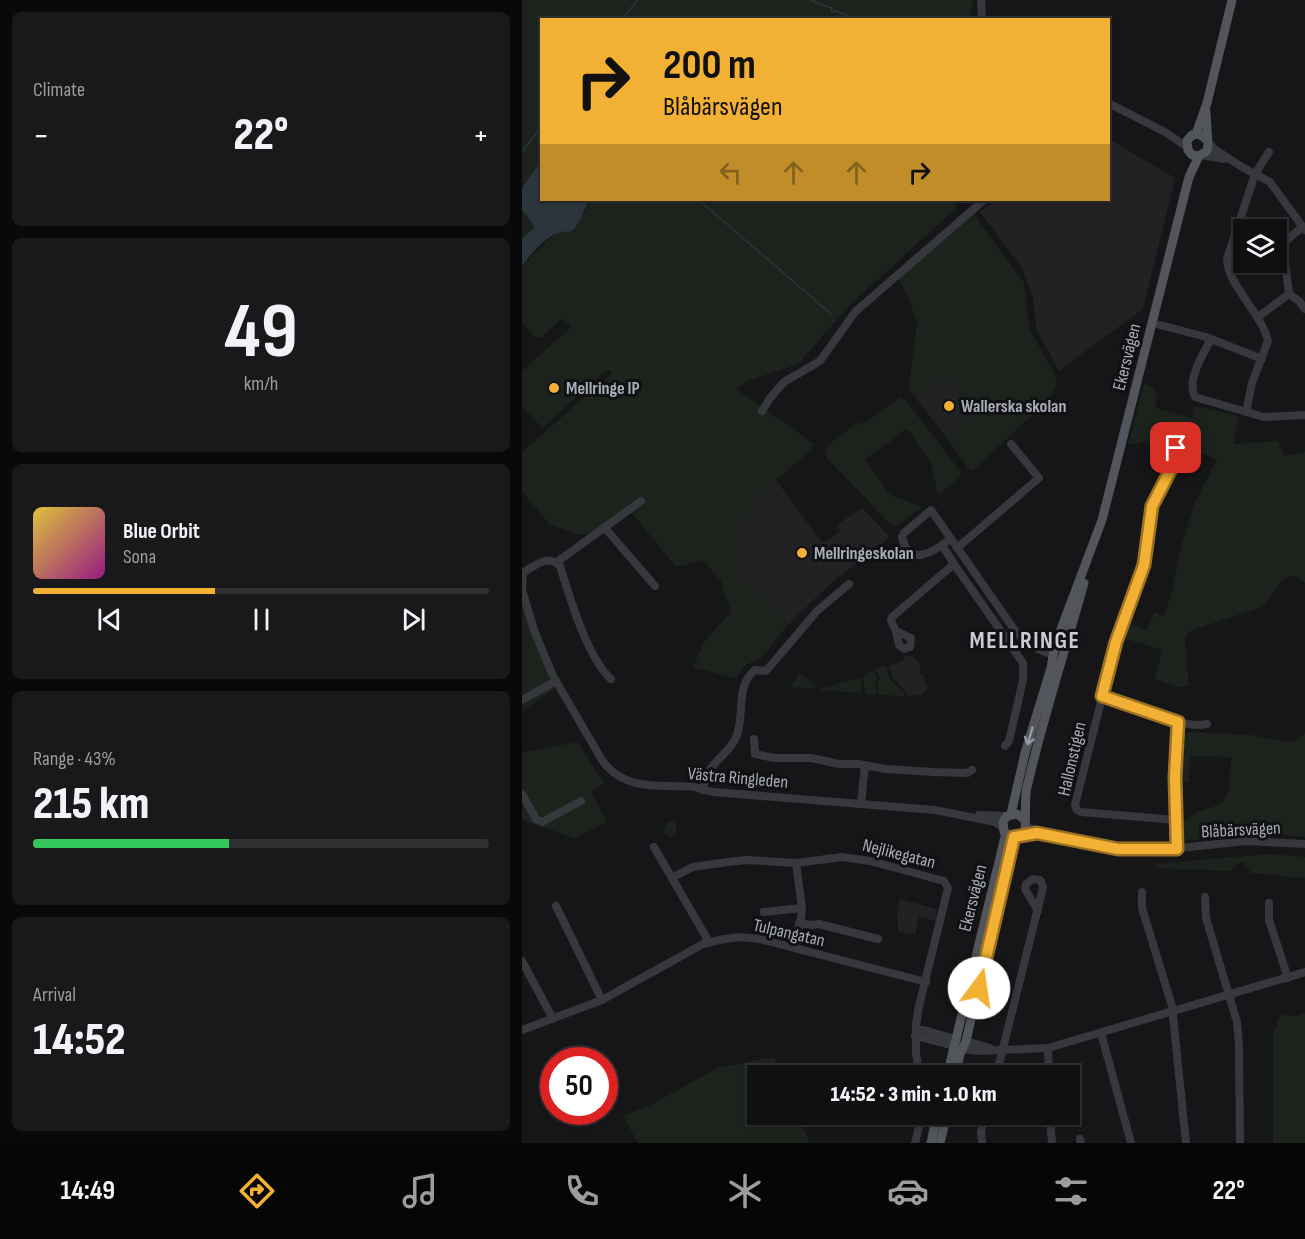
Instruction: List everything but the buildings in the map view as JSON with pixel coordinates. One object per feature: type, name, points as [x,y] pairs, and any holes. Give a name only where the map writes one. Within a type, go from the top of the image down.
[{"type":"main road","points":[[1208,99],[1208,149],[1200,155],[1192,155],[1187,148],[1208,99],[1232,0]]},
{"type":"main road","points":[[1193,135],[1202,135],[1208,141]]},
{"type":"main road","name":"Ekersvägen","points":[[1187,148],[1189,177]]},
{"type":"main road","name":"Ekersvägen","points":[[1009,815],[1025,753],[1102,520],[1189,177],[1200,155]]},
{"type":"main road","name":"Ekersvägen","points":[[1025,822],[1026,788],[1059,654]]},
{"type":"main road","points":[[1009,815],[1020,815],[1025,822],[1024,831],[1010,833],[1003,822],[1009,815]]},
{"type":"main road","name":"Ekersvägen","points":[[957,1065],[1010,833]]},
{"type":"main road","name":"Ekersvägen","points":[[951,1065],[960,1044]]},
{"type":"main road","points":[[931,1143],[935,1125]]},
{"type":"main road","points":[[940,1143],[944,1125]]},
{"type":"street","points":[[981,0],[982,18]]},
{"type":"street","points":[[1110,104],[1165,132],[1187,148]]},
{"type":"street","points":[[1165,132],[1193,135]]},
{"type":"street","points":[[1208,141],[1213,148],[1237,164],[1270,182],[1303,228],[1283,246],[1289,294],[1305,309]]},
{"type":"street","points":[[1246,412],[1253,381],[1268,341],[1258,317],[1228,271],[1227,262],[1255,174],[1269,152]]},
{"type":"street","points":[[1200,155],[1219,157],[1237,164]]},
{"type":"street","points":[[762,411],[784,382],[820,361],[855,312],[983,201]]},
{"type":"street","points":[[1258,317],[1289,294]]},
{"type":"street","points":[[1152,323],[1210,339],[1262,358]]},
{"type":"street","points":[[1210,339],[1196,368],[1194,396],[1266,417],[1305,415]]},
{"type":"street","points":[[957,548],[1039,478],[1011,444]]},
{"type":"street","name":"Hallonstigen","points":[[1176,448],[1172,467],[1152,506],[1144,565],[1116,642],[1075,805],[1077,810],[1082,812],[1176,820]]},
{"type":"street","points":[[557,562],[641,501]]},
{"type":"street","points":[[950,539],[930,553],[914,554],[908,550],[902,537],[904,532],[931,510],[1018,634],[1038,649],[1059,654]]},
{"type":"street","points":[[605,528],[655,586]]},
{"type":"street","points":[[942,545],[1023,663],[1023,680],[1009,741],[1005,746]]},
{"type":"street","points":[[522,591],[523,570],[550,560],[557,562],[576,614],[599,665],[611,680]]},
{"type":"street","points":[[896,631],[892,626],[892,617],[954,564]]},
{"type":"street","points":[[702,790],[709,771],[726,753],[737,735],[743,687],[747,678],[755,670],[766,671],[817,611],[849,584]]},
{"type":"street","name":"Västra Ringleden","points":[[522,591],[534,630],[556,681],[602,760],[618,776],[640,784],[695,787],[713,792],[947,812],[995,822],[1010,833]]},
{"type":"street","points":[[522,700],[556,681]]},
{"type":"street","points":[[1102,696],[1178,722],[1194,725],[1207,724]]},
{"type":"street","points":[[1177,849],[1175,777],[1178,722]]},
{"type":"street","points":[[754,739],[754,752],[774,758],[811,758],[839,764],[933,772],[972,770]]},
{"type":"street","points":[[861,804],[865,765]]},
{"type":"street","points":[[522,794],[537,819],[542,822],[581,801]]},
{"type":"street","name":"Västra Ringleden","points":[[978,817],[1009,815]]},
{"type":"street","name":"Blåbärsvägen","points":[[1025,822],[1037,833]]},
{"type":"street","name":"Blåbärsvägen","points":[[1010,833],[1037,833],[1118,849],[1177,849],[1246,841],[1305,844]]},
{"type":"street","points":[[654,847],[709,942]]},
{"type":"street","name":"Nejlikegatan","points":[[673,877],[693,867],[728,862],[746,860],[796,863],[842,857],[855,858],[944,880],[948,888],[916,1017],[919,1065]]},
{"type":"street","points":[[794,947],[802,908],[796,863]]},
{"type":"street","points":[[1142,892],[1142,908],[1172,1006],[1186,1143]]},
{"type":"street","points":[[1205,897],[1206,918],[1237,1022],[1240,1143]]},
{"type":"street","points":[[1269,903],[1269,920],[1288,978]]},
{"type":"street","points":[[556,906],[602,1000]]},
{"type":"street","points":[[764,912],[802,908]]},
{"type":"street","points":[[997,1065],[998,1049],[1038,910]]},
{"type":"street","points":[[799,923],[811,926],[819,924],[878,939]]},
{"type":"street","name":"Tulpangatan","points":[[522,1030],[602,1000],[709,942],[724,939],[746,937],[794,947],[926,982]]},
{"type":"street","points":[[522,961],[553,1019]]},
{"type":"street","points":[[916,1032],[960,1044],[998,1049],[1048,1048],[1305,972]]},
{"type":"street","points":[[1101,1033],[1131,1143]]},
{"type":"street","points":[[1048,1048],[1049,1065]]},
{"type":"street","points":[[915,1143],[919,1125]]},
{"type":"street","points":[[982,1143],[983,1125]]},
{"type":"street","points":[[1051,1125],[1052,1143]]},
{"type":"shaded area","points":[[522,0],[973,0],[970,18],[540,18],[540,162],[522,188]]},
{"type":"shaded area","points":[[1110,140],[1175,178],[1143,309],[1059,371],[1037,330],[1033,297],[1022,268],[980,212],[994,201],[1110,201]]},
{"type":"shaded area","points":[[540,162],[538,190],[540,201],[589,201],[579,221],[570,232],[556,234],[550,238],[537,248],[522,266],[522,239],[535,227],[522,211],[522,188]]},
{"type":"shaded area","points":[[590,201],[954,201],[956,208],[849,306],[798,364],[747,381],[736,389],[814,444],[764,491],[733,535],[732,543],[741,579],[763,596],[788,625],[762,657],[744,666],[736,679],[693,667],[704,642],[731,612],[721,581],[703,560],[676,567],[631,512],[599,536],[577,534],[550,525],[522,491],[522,452],[612,373],[608,369],[542,428],[522,405],[522,371],[571,327],[562,318],[542,337],[534,337],[524,324],[522,325],[522,266],[555,234],[584,214]]},
{"type":"shaded area","points":[[522,211],[535,227],[522,239]]},
{"type":"shaded area","points":[[974,214],[1024,283],[1029,328],[1055,375],[1057,384],[1051,398],[972,471],[946,437],[980,411],[970,398],[965,401],[946,376],[916,398],[909,388],[917,322],[908,296],[898,279]]},
{"type":"shaded area","name":"Wallerska skolan","points":[[946,376],[965,401],[970,398],[980,411],[946,437],[916,398]]},
{"type":"shaded area","points":[[1144,383],[1152,387],[1157,396],[1155,408],[1192,418],[1195,406],[1239,416],[1233,444],[1278,441],[1284,456],[1305,452],[1305,583],[1298,577],[1286,578],[1280,582],[1262,607],[1192,630],[1185,637],[1189,686],[1178,687],[1155,679],[1162,650],[1123,638],[1128,624],[1147,630],[1155,612],[1163,616],[1171,596],[1180,551],[1195,502],[1217,460],[1166,437],[1128,445]]},
{"type":"shaded area","points":[[901,397],[961,472],[960,477],[938,495],[931,463],[909,431],[905,430],[865,460],[890,495],[922,507],[895,527],[826,457],[826,447],[858,422],[862,425]]},
{"type":"shaded area","name":"Mellringeskolan","points":[[776,480],[822,542],[840,531],[837,525],[862,508],[890,537],[830,584],[788,625],[761,594],[750,589],[741,581],[736,570],[732,543],[733,535],[764,491]]},
{"type":"shaded area","points":[[522,592],[555,688],[522,712]]},
{"type":"shaded area","points":[[905,655],[915,658],[920,664],[920,673],[923,674],[928,689],[921,695],[907,696],[904,689],[892,677],[889,666],[903,661]]},
{"type":"shaded area","points":[[885,665],[890,680],[904,693],[904,696],[879,695],[877,681],[880,679],[875,669]]},
{"type":"shaded area","points":[[874,670],[877,679],[875,681],[877,695],[865,694],[863,677]]},
{"type":"shaded area","points":[[800,673],[817,687],[790,687]]},
{"type":"shaded area","points":[[861,677],[861,693],[818,690],[819,689]]},
{"type":"shaded area","points":[[1190,732],[1251,735],[1292,743],[1305,733],[1305,837],[1270,834],[1183,841],[1183,822],[1197,812],[1216,806],[1223,801],[1229,791],[1231,757],[1191,756],[1189,782],[1180,782],[1181,736]]},
{"type":"shaded area","points":[[578,742],[604,783],[591,792],[607,822],[575,838],[522,820],[522,752]]},
{"type":"shaded area","points":[[676,820],[676,833],[671,837],[664,834],[667,824]]},
{"type":"shaded area","points":[[1269,854],[1305,857],[1305,878],[1251,873],[1244,862],[1239,863],[1230,871],[1157,868],[1155,864]]},
{"type":"shaded area","points":[[900,899],[937,909],[935,921],[919,917],[915,935],[898,931],[897,911]]},
{"type":"shaded area","points":[[1305,1013],[1305,1143],[1273,1143],[1273,1035],[1280,1015],[1297,1016]]},
{"type":"shaded area","points":[[774,1057],[777,1065],[747,1065],[747,1125],[802,1125],[810,1143],[638,1143],[623,1116],[651,1105],[717,1068]]},
{"type":"waterway","points":[[623,18],[638,0]]},
{"type":"waterway","points":[[810,0],[832,8],[831,12],[836,11],[853,18]]},
{"type":"waterway","points":[[522,151],[540,129]]},
{"type":"waterway","points":[[700,201],[831,314]]},
{"type":"place","name":"Mellringe IP","points":[[554,388]]},
{"type":"place","name":"Wallerska skolan","points":[[949,406]]},
{"type":"place","name":"Mellringeskolan","points":[[802,553]]},
{"type":"district","name":"MELLRINGE","points":[[1025,640]]},
{"type":"route","points":[[979,988],[1014,837],[1037,833],[1098,847],[1134,851],[1177,849],[1175,777],[1178,722],[1102,696],[1116,642],[1144,565],[1152,506],[1172,467],[1176,448]]}]
